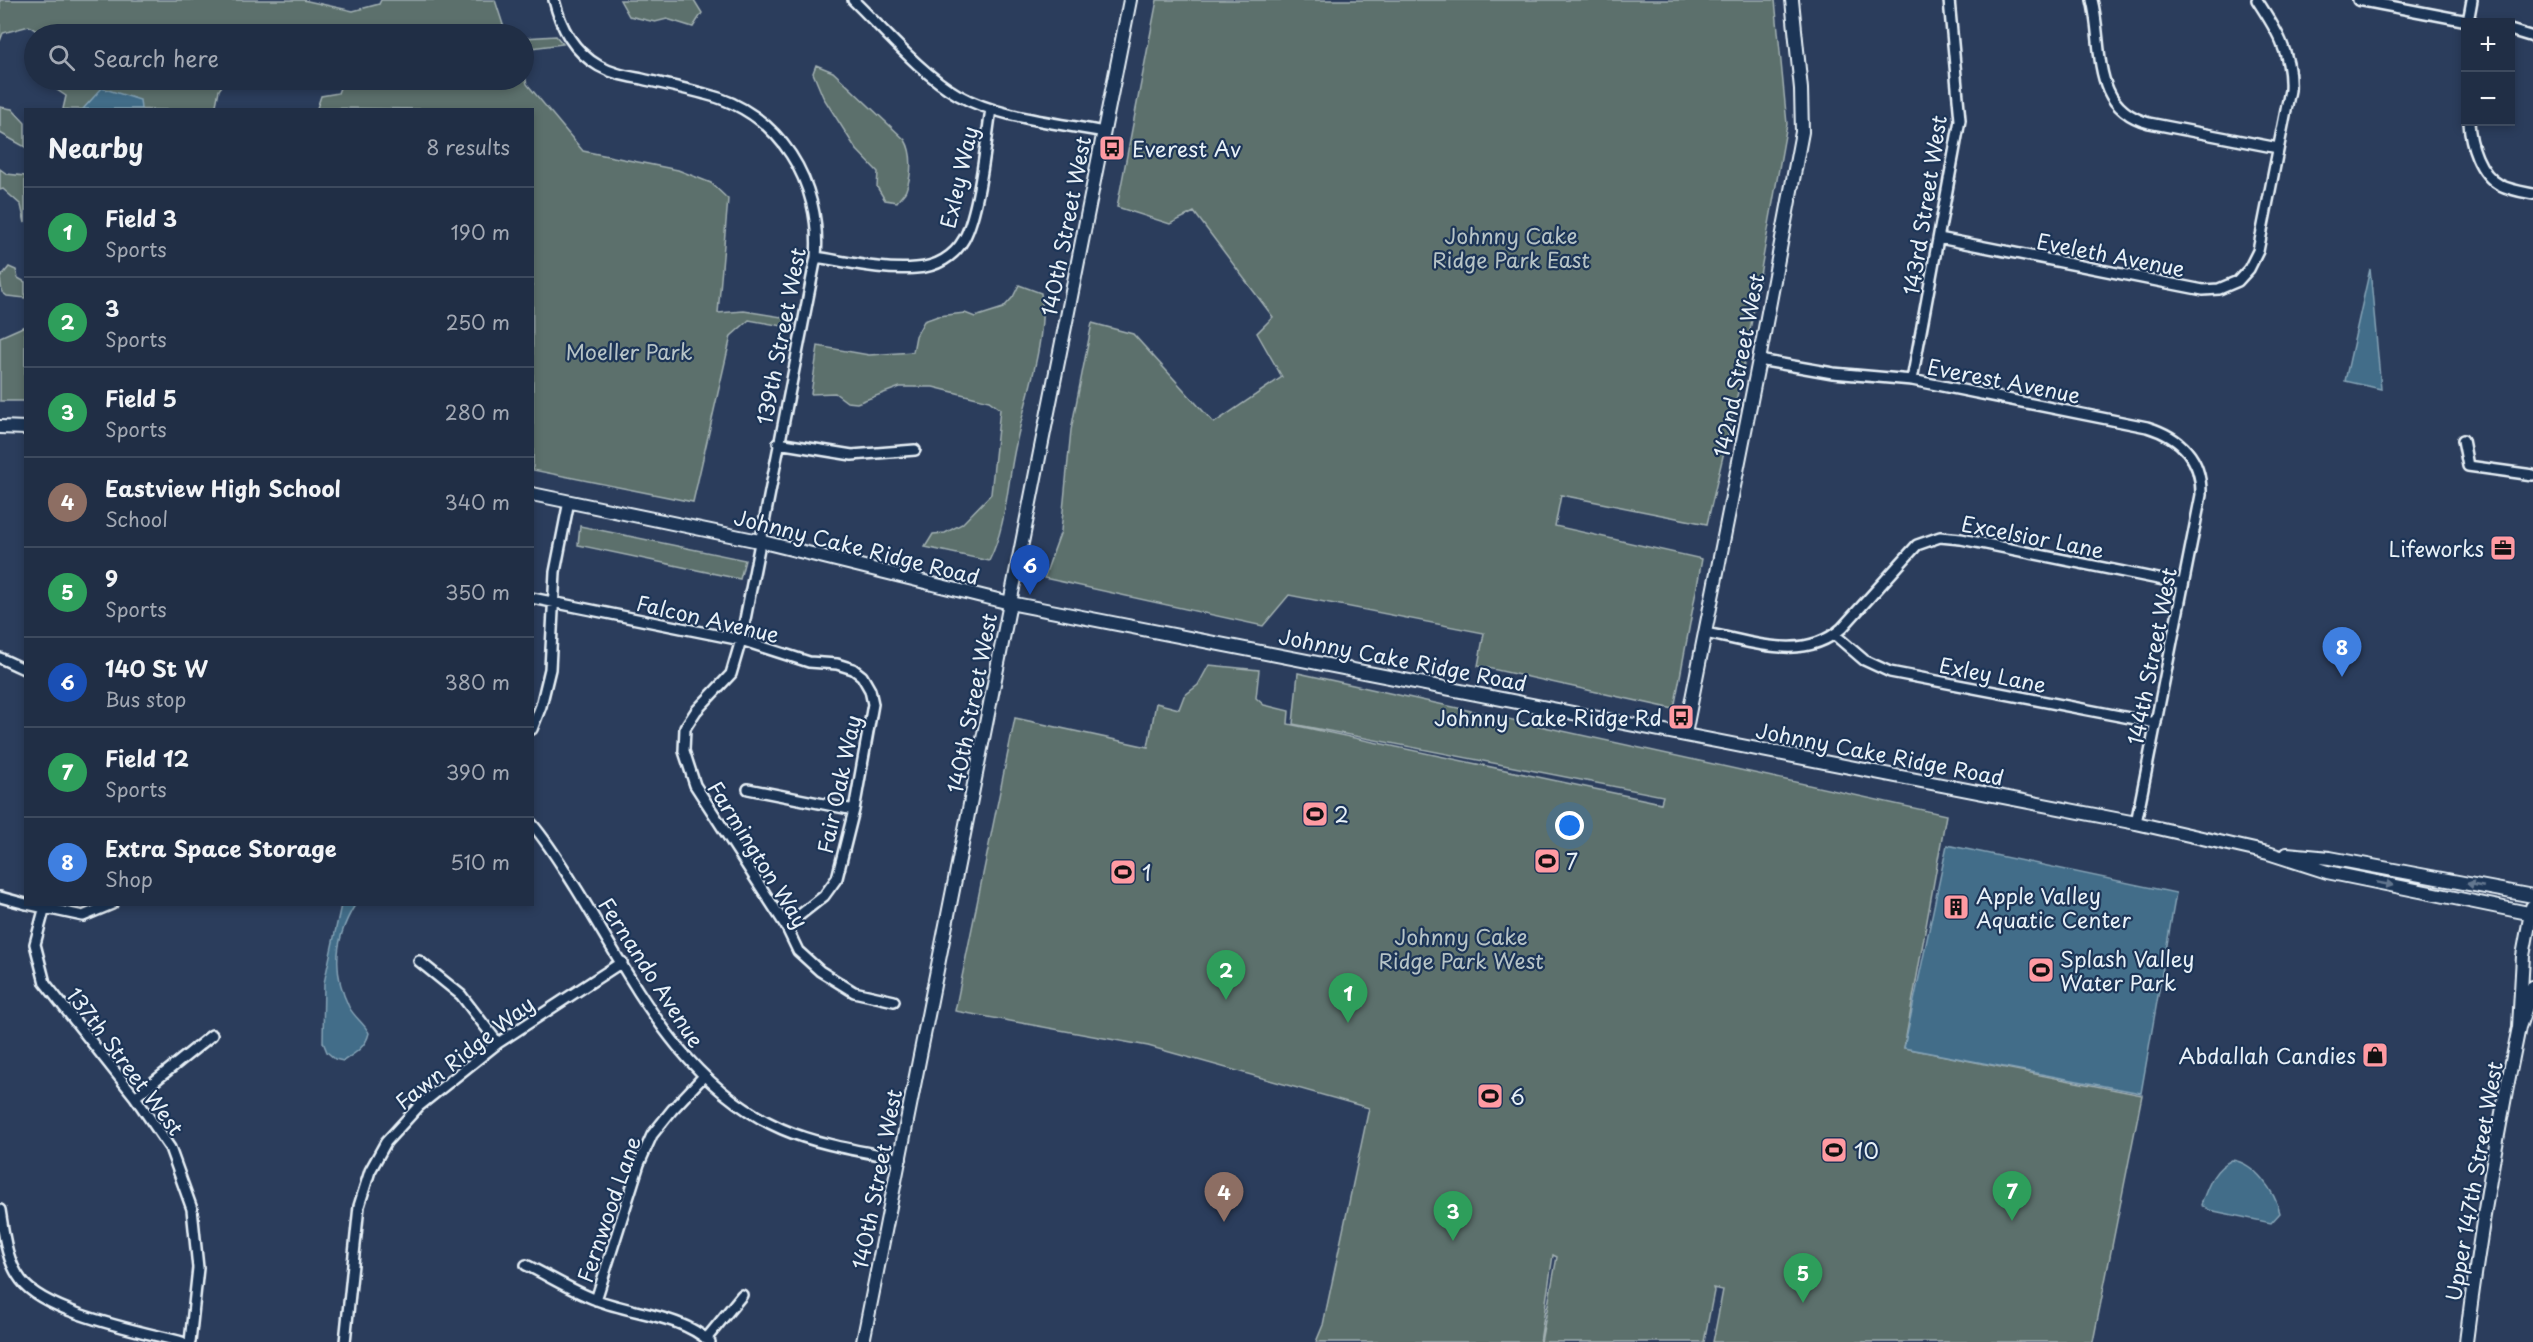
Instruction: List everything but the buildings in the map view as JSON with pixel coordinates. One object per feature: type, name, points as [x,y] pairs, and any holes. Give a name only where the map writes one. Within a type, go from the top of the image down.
[{"type":"street","name":"139th Street West","points":[[554,0],[559,21],[571,41],[600,67],[619,75],[718,97],[746,111],[768,127],[797,164],[806,180],[814,209],[816,257],[759,541]]},
{"type":"street","points":[[853,0],[932,77],[958,95],[992,109],[1104,132]]},
{"type":"street","name":"140th Street West","points":[[863,1342],[1130,0]]},
{"type":"street","name":"142nd Street West","points":[[1685,734],[1760,360],[1802,132],[1801,89],[1792,0]]},
{"type":"street","name":"143rd Street West","points":[[1912,380],[1960,120],[1949,0]]},
{"type":"street","points":[[2092,0],[2103,78],[2109,94],[2120,107],[2138,120],[2149,123],[2278,148],[2290,90],[2290,67],[2284,46],[2259,3],[2270,0]]},
{"type":"street","points":[[2358,0],[2461,20]]},
{"type":"street","points":[[2470,18],[2472,0]]},
{"type":"street","points":[[2515,31],[2533,37]]},
{"type":"street","name":"Exley Way","points":[[816,257],[908,269],[932,266],[951,255],[964,239],[971,221],[992,109]]},
{"type":"street","points":[[2470,126],[2475,153],[2484,170],[2499,184],[2533,194]]},
{"type":"street","name":"Eveleth Avenue","points":[[1940,238],[2203,290],[2219,289],[2238,280],[2249,269],[2258,251],[2278,148]]},
{"type":"street","name":"Everest Avenue","points":[[1760,360],[1833,373],[1912,380],[2157,430],[2177,440],[2193,459],[2200,475],[2201,495]]},
{"type":"street","points":[[0,427],[24,428]]},
{"type":"street","points":[[2463,440],[2468,466],[2533,475]]},
{"type":"street","points":[[778,443],[852,455],[915,450]]},
{"type":"street","name":"Johnny Cake Ridge Road","points":[[534,494],[759,541],[1010,603],[2136,823],[2268,853],[2327,872],[2532,913]]},
{"type":"street","name":"144th Street West","points":[[2136,823],[2201,495]]},
{"type":"street","points":[[534,724],[550,669],[555,572],[570,501]]},
{"type":"street","name":"Excelsior Lane","points":[[1705,633],[1790,648],[1813,645],[1835,635],[1907,554],[1917,545],[1933,538],[1961,539],[2183,584]]},
{"type":"street","name":"Farmington Way","points":[[759,541],[741,640],[731,674],[696,711],[685,728],[684,752],[695,785],[786,926],[798,951],[820,971],[854,992],[894,1001]]},
{"type":"street","name":"Falcon Avenue","points":[[534,598],[741,640],[791,657],[853,669]]},
{"type":"street","name":"Exley Lane","points":[[1835,635],[1875,667],[1902,675],[2156,723]]},
{"type":"street","points":[[0,658],[24,669]]},
{"type":"street","name":"Fair Oak Way","points":[[786,926],[824,896],[837,878],[854,810],[873,704],[870,690],[862,676],[853,669]]},
{"type":"street","points":[[748,789],[854,810]]},
{"type":"street","name":"Fernando Avenue","points":[[534,827],[554,852],[670,1038],[703,1077],[741,1107],[782,1129],[817,1142],[901,1159]]},
{"type":"street","name":"Johnny Cake Ridge Road","points":[[2268,853],[2330,858],[2533,898]]},
{"type":"street","points":[[0,897],[24,903]]},
{"type":"street","name":"Upper 147th Street West","points":[[2519,1027],[2523,956],[2533,898]]},
{"type":"street","points":[[33,906],[83,916],[107,906]]},
{"type":"street","name":"137th Street West","points":[[44,909],[35,944],[45,983],[135,1097],[170,1148],[192,1209],[198,1268],[190,1342]]},
{"type":"street","points":[[419,961],[461,995],[498,1043]]},
{"type":"street","name":"Fawn Ridge Way","points":[[345,1342],[359,1206],[376,1158],[386,1142],[408,1116],[498,1043],[622,962]]},
{"type":"street","name":"Upper 147th Street West","points":[[2466,1342],[2477,1251],[2496,1138],[2519,1027],[2533,987]]},
{"type":"street","points":[[135,1097],[212,1035]]},
{"type":"street","name":"Fernwood Lane","points":[[596,1300],[639,1164],[652,1135],[703,1077]]},
{"type":"street","points":[[0,1210],[7,1251],[21,1280],[37,1296],[58,1308],[182,1342]]},
{"type":"street","points":[[526,1265],[596,1300],[676,1323],[708,1340],[742,1295]]},
{"type":"green space","points":[[0,0],[303,0],[353,11],[379,4],[381,0],[495,0],[503,24],[24,24],[24,27],[3,33],[0,41]]},
{"type":"green space","points":[[620,0],[694,0],[702,13],[693,27],[667,19],[655,22],[629,16]]},
{"type":"green space","name":"Johnny Cake Ridge Park East","points":[[1157,0],[1775,0],[1787,124],[1742,375],[1707,524],[1561,495],[1555,526],[1702,559],[1674,709],[1478,666],[1484,633],[1289,595],[1263,626],[1044,578],[1061,531],[1071,430],[1092,323],[1133,334],[1214,423],[1282,377],[1257,333],[1273,317],[1194,212],[1170,224],[1117,207]]},
{"type":"green space","points":[[556,36],[563,44],[534,48],[534,37]]},
{"type":"green space","points":[[816,65],[833,72],[908,145],[910,171],[908,184],[897,202],[885,200],[877,187],[878,172],[856,149],[823,97],[813,73]]},
{"type":"green space","points":[[57,90],[219,90],[215,108],[63,108],[66,96]]},
{"type":"green space","name":"Moeller Park","points":[[339,90],[532,90],[583,151],[678,170],[711,183],[728,199],[718,313],[744,311],[795,319],[793,328],[749,320],[731,336],[693,502],[534,470],[534,108],[317,108],[321,96],[338,93]]},
{"type":"green space","points":[[0,107],[12,109],[24,122],[24,146],[0,133]]},
{"type":"green space","points":[[0,169],[7,174],[24,176],[24,218],[21,205],[3,189],[0,190]]},
{"type":"green space","points":[[9,267],[16,270],[18,278],[24,281],[24,298],[7,296],[2,292],[0,278]]},
{"type":"green space","points":[[1019,285],[1041,293],[1041,329],[1039,349],[1013,459],[1000,533],[995,547],[989,561],[925,547],[933,534],[945,533],[962,524],[991,494],[1000,409],[989,401],[933,387],[900,387],[857,403],[847,402],[835,393],[811,394],[818,346],[869,355],[913,352],[916,336],[924,321],[938,316],[965,313],[975,317],[1003,308],[1013,297]]},
{"type":"green space","points":[[24,326],[24,401],[0,401],[0,337]]},
{"type":"green space","points":[[580,526],[745,560],[740,579],[578,545]]},
{"type":"green space","name":"Johnny Cake Ridge Park West","points":[[1209,665],[1259,670],[1256,698],[1264,705],[1289,711],[1288,724],[1661,803],[1663,796],[1293,724],[1298,673],[1946,815],[1904,1048],[2142,1095],[2093,1342],[1713,1342],[1723,1290],[1713,1288],[1704,1342],[1541,1342],[1557,1257],[1553,1255],[1540,1342],[1316,1342],[1323,1325],[1369,1108],[1148,1046],[955,1011],[1015,718],[1148,747],[1156,703],[1179,709],[1184,696],[1198,685]]},
{"type":"water","points":[[100,90],[108,90],[140,100],[141,108],[84,108]]},
{"type":"water","points":[[2370,269],[2381,389],[2345,381]]},
{"type":"water","name":"Splash Valley Water Park","points":[[1947,845],[2176,893],[2141,1093],[1904,1048]]},
{"type":"water","points":[[341,906],[354,906],[343,930],[338,968],[349,1007],[369,1033],[362,1046],[343,1061],[335,1059],[327,1052],[323,1042],[324,983]]},
{"type":"water","points":[[2232,1160],[2240,1162],[2256,1173],[2274,1196],[2280,1213],[2271,1223],[2209,1210],[2201,1205],[2216,1173]]},
{"type":"place","name":"Everest Av","points":[[1112,148]]},
{"type":"place","name":"Lifeworks","points":[[2503,548]]},
{"type":"place","name":"140 St W","points":[[1030,595]]},
{"type":"place","name":"Extra Space Storage","points":[[2342,677]]},
{"type":"place","name":"Johnny Cake Ridge Rd","points":[[1681,717]]},
{"type":"place","name":"2","points":[[1315,814]]},
{"type":"place","name":"7","points":[[1547,861]]},
{"type":"place","name":"1","points":[[1123,872]]},
{"type":"place","name":"Apple Valley Aquatic Center","points":[[1956,907]]},
{"type":"place","name":"Splash Valley Water Park","points":[[2041,970]]},
{"type":"place","name":"3","points":[[1226,1000]]},
{"type":"place","name":"Field 3","points":[[1348,1023]]},
{"type":"place","name":"Abdallah Candies","points":[[2375,1055]]},
{"type":"place","name":"6","points":[[1490,1096]]},
{"type":"place","name":"10","points":[[1834,1150]]},
{"type":"place","name":"Field 12","points":[[2012,1221]]},
{"type":"place","name":"Eastview High School","points":[[1224,1222]]},
{"type":"place","name":"Field 5","points":[[1453,1241]]},
{"type":"place","name":"9","points":[[1803,1303]]}]
